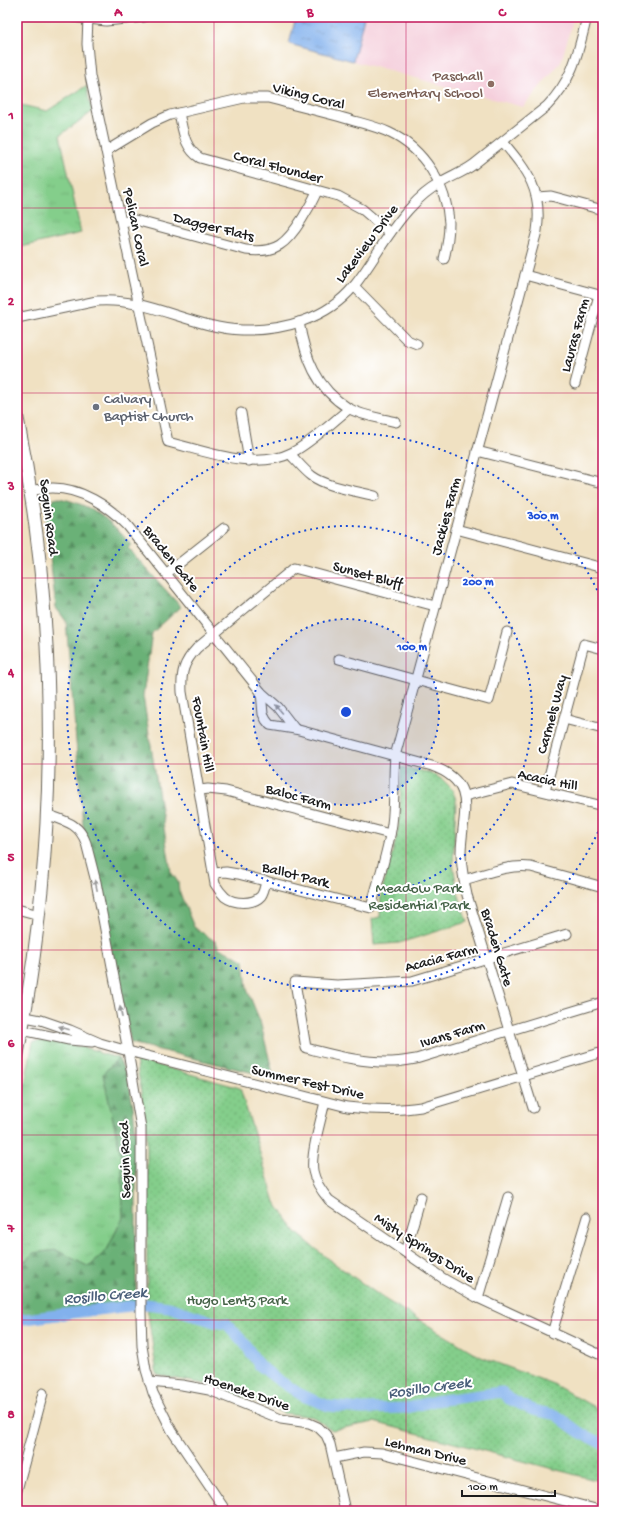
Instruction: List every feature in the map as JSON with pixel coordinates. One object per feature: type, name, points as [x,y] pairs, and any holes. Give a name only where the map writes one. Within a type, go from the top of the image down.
[{"type":"main road","name":"Seguin Road","points":[[17,416],[31,490],[40,566],[47,654],[49,758],[39,915],[17,1056]]},
{"type":"street","points":[[73,17],[121,20],[144,17]]},
{"type":"street","name":"Lakeview Drive","points":[[17,318],[97,301],[109,300],[138,304],[220,327],[238,330],[271,329],[299,322],[327,309],[354,286],[390,233],[411,206],[439,184],[463,173],[547,106],[564,86],[572,69],[587,17]]},
{"type":"street","name":"Pelican Coral","points":[[87,18],[89,70],[168,442],[248,461]]},
{"type":"street","name":"Viking Coral","points":[[106,151],[161,119],[244,98],[268,98],[370,125],[398,137],[416,151],[427,163],[439,184],[446,202],[448,223],[448,242],[444,259]]},
{"type":"street","name":"Coral Flounder","points":[[180,113],[185,142],[192,152],[200,158],[338,196],[354,204],[390,233]]},
{"type":"street","name":"Jackies Farm","points":[[371,908],[392,822],[393,773],[395,756],[538,223],[537,198],[534,186],[524,167],[503,142]]},
{"type":"street","name":"Dagger Flats","points":[[122,222],[135,220],[246,250],[265,251],[277,247],[288,239],[294,232],[313,201],[317,190]]},
{"type":"street","points":[[537,198],[551,196],[603,210]]},
{"type":"street","points":[[525,275],[601,295]]},
{"type":"street","points":[[354,286],[407,340],[417,344]]},
{"type":"street","name":"Lauras Farm","points":[[575,384],[601,295]]},
{"type":"street","points":[[299,322],[305,350],[314,374],[330,392],[349,408],[370,416],[396,422]]},
{"type":"street","points":[[240,413],[248,461],[267,460],[290,454],[305,444],[349,408]]},
{"type":"street","points":[[477,450],[603,483]]},
{"type":"street","points":[[290,454],[312,476],[319,480],[375,496]]},
{"type":"street","name":"Braden Gate","points":[[31,490],[52,488],[65,489],[83,495],[105,506],[116,514],[167,573],[261,692],[278,707],[295,728]]},
{"type":"street","points":[[167,573],[224,528]]},
{"type":"street","points":[[456,529],[603,568]]},
{"type":"street","name":"Sunset Bluff","points":[[294,568],[435,606]]},
{"type":"street","name":"Fountain Hill","points":[[266,881],[262,895],[255,901],[243,902],[226,898],[216,884],[181,680],[185,662],[190,655],[294,568]]},
{"type":"street","points":[[339,659],[489,700],[507,632]]},
{"type":"street","name":"Carmels Way","points":[[545,791],[584,644],[603,649]]},
{"type":"street","points":[[261,692],[263,714],[270,725],[295,728],[443,770],[452,776],[459,784],[465,796]]},
{"type":"street","points":[[564,719],[603,729]]},
{"type":"street","name":"Acacia Hill","points":[[465,796],[512,784],[603,806]]},
{"type":"street","name":"Baloc Farm","points":[[200,790],[208,789],[226,791],[390,834]]},
{"type":"street","name":"Braden Gate","points":[[465,796],[461,853],[464,880],[533,1108]]},
{"type":"street","name":"Seguin Road","points":[[46,814],[76,826],[86,843],[96,882],[128,1050],[142,1139],[140,1314],[142,1346],[149,1382],[156,1400],[172,1431],[226,1511]]},
{"type":"street","points":[[464,880],[513,867],[523,866],[603,887]]},
{"type":"street","name":"Ballot Park","points":[[213,873],[226,872],[238,874],[371,908]]},
{"type":"street","points":[[17,909],[39,915]]},
{"type":"street","name":"Acacia Farm","points":[[306,1048],[295,982],[337,985],[412,981],[568,934]]},
{"type":"street","name":"Ivans Farm","points":[[306,1048],[371,1062],[392,1062],[416,1059],[603,1002]]},
{"type":"street","name":"Summer Fest Drive","points":[[24,1017],[41,1020],[70,1030],[100,1043]]},
{"type":"street","name":"Summer Fest Drive","points":[[22,1030],[69,1040],[100,1043],[325,1102],[347,1107],[380,1111],[403,1110],[421,1107],[603,1052]]},
{"type":"street","name":"Misty Springs Drive","points":[[325,1102],[311,1159],[315,1178],[329,1200],[444,1279],[478,1298],[603,1356]]},
{"type":"street","points":[[478,1298],[508,1197]]},
{"type":"street","points":[[405,1252],[421,1198]]},
{"type":"street","points":[[552,1333],[587,1217]]},
{"type":"street","name":"Hoeneke Drive","points":[[149,1382],[182,1385],[209,1390],[281,1419],[309,1423],[318,1427],[326,1435],[334,1458],[345,1511]]},
{"type":"street","points":[[17,1490],[43,1393]]},
{"type":"street","name":"Lehman Drive","points":[[334,1458],[364,1452],[382,1453],[603,1511]]},
{"type":"shaded area","name":"Paschall Elementary School","points":[[296,17],[574,17],[561,62],[523,107],[289,44]]},
{"type":"green space","points":[[86,86],[92,112],[60,135],[81,233],[17,248],[17,104],[47,111]]},
{"type":"green space","points":[[59,498],[91,509],[100,514],[116,528],[131,545],[128,548],[181,607],[152,633],[143,696],[171,872],[178,882],[179,891],[194,927],[216,942],[219,948],[244,960],[247,989],[260,1021],[274,1078],[131,1043],[83,825],[66,621],[56,608],[45,515],[54,499]]},
{"type":"green space","name":"Meadow Park Residential Park","points":[[401,767],[431,773],[443,780],[452,789],[456,800],[453,865],[458,893],[468,922],[399,943],[374,945],[372,919],[380,917],[381,894],[400,819]]},
{"type":"green space","points":[[44,1038],[98,1051],[99,1053],[118,1058],[103,1074],[122,1160],[123,1217],[107,1250],[89,1267],[56,1250],[29,1260],[17,1261],[17,1125],[33,1042],[43,1041]]},
{"type":"green space","points":[[118,1058],[128,1078],[136,1136],[136,1303],[17,1316],[17,1261],[28,1260],[33,1253],[56,1250],[89,1267],[107,1250],[123,1217],[122,1160],[103,1074]]},
{"type":"green space","name":"Hugo Lentz Park","points":[[136,1059],[240,1088],[275,1202],[296,1232],[328,1259],[386,1300],[481,1357],[553,1384],[603,1412],[603,1482],[374,1422],[332,1430],[313,1417],[283,1413],[215,1386],[157,1375],[147,1307],[147,1130]]},
{"type":"water","points":[[296,17],[364,17],[353,61],[289,44]]},
{"type":"waterway","name":"Rosillo Creek","points":[[17,1320],[146,1304],[169,1307],[214,1322],[227,1324],[245,1344],[259,1365],[303,1396],[329,1406],[362,1409],[407,1408],[435,1401],[502,1392],[509,1399],[533,1410],[556,1415],[579,1432],[603,1444]]},
{"type":"place","name":"Paschall Elementary School","points":[[491,84]]},
{"type":"place","name":"Calvary Baptist Church","points":[[96,407]]}]
